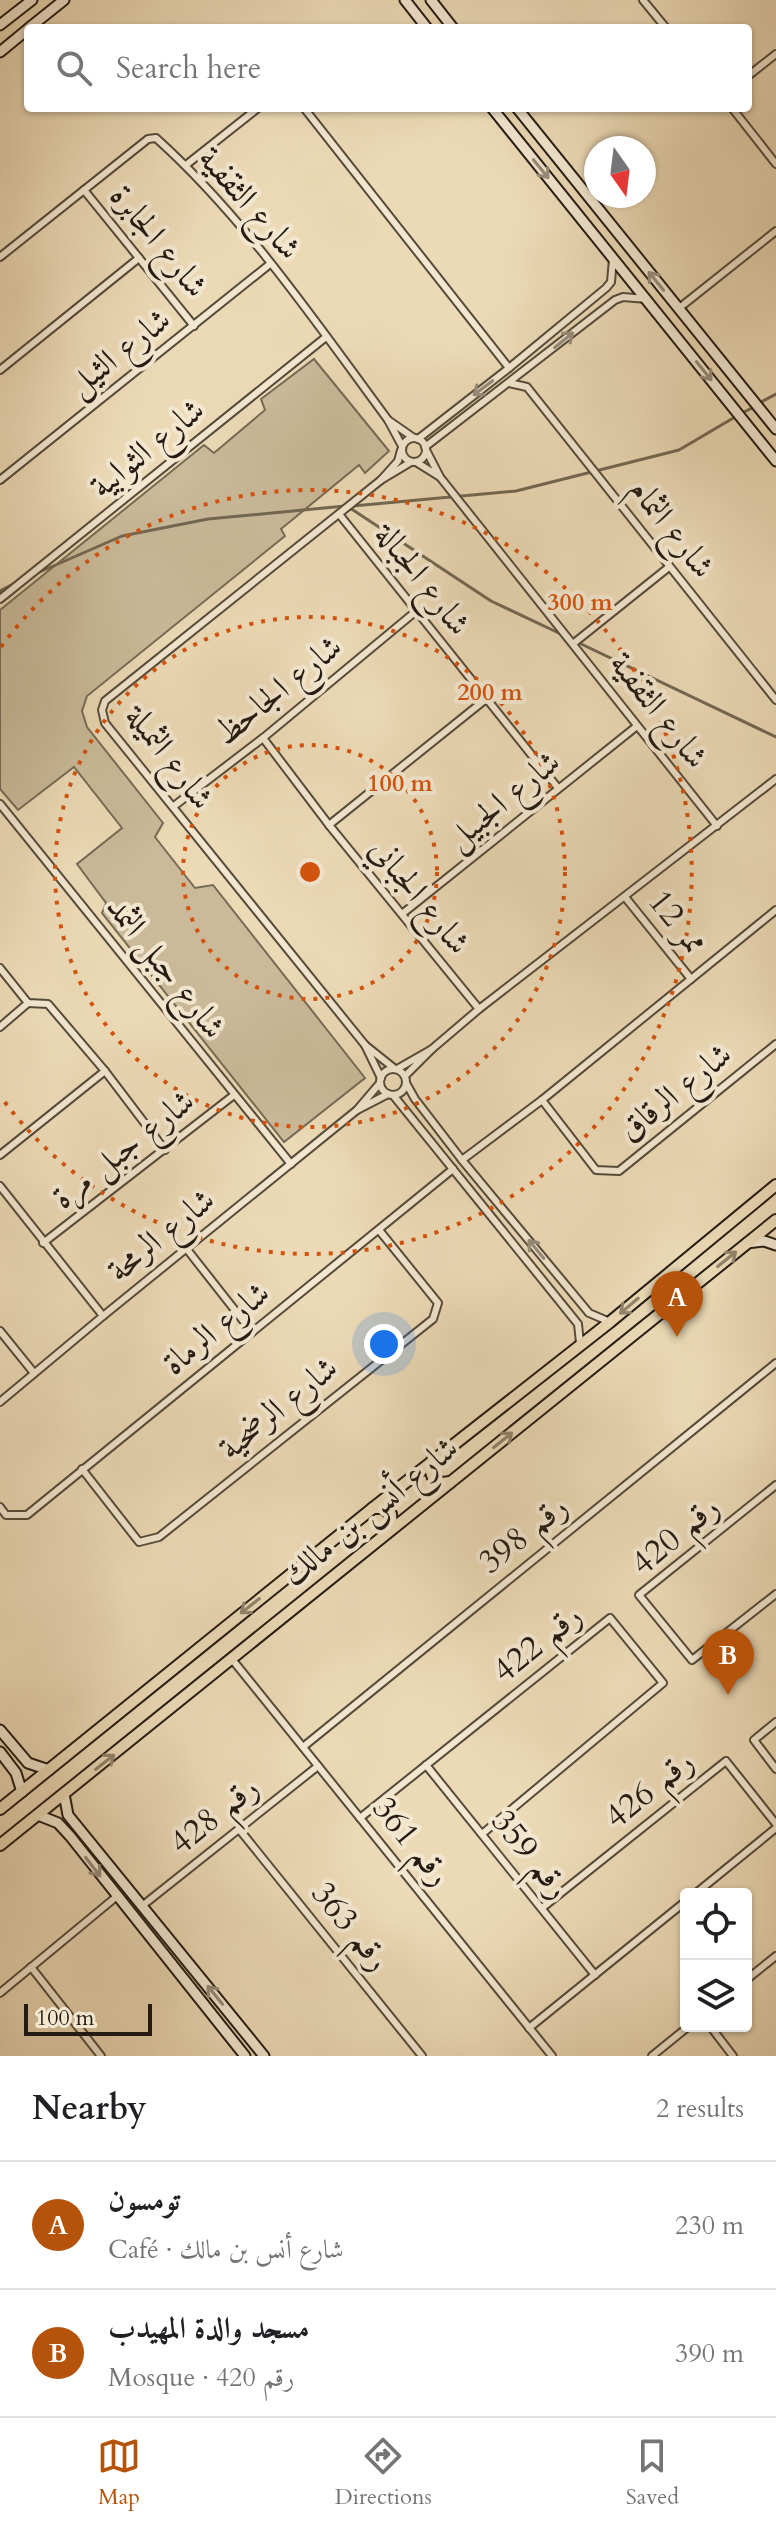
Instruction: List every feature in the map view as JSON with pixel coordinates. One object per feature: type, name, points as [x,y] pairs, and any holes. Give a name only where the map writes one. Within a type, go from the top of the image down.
[{"type":"main road","name":"شارع أنس بن مالك","points":[[0,1809],[373,1508],[610,1322],[776,1185]]},
{"type":"main road","name":"شارع أنس بن مالك","points":[[0,1845],[776,1220]]},
{"type":"main road","points":[[432,1461],[430,1469],[433,1478],[442,1483],[450,1482]]},
{"type":"main road","points":[[373,1508],[382,1508],[391,1514],[392,1528]]},
{"type":"street","points":[[1,23],[32,0]]},
{"type":"street","points":[[34,24],[64,0]]},
{"type":"street","points":[[405,0],[424,24]]},
{"type":"street","points":[[431,0],[450,24]]},
{"type":"street","points":[[643,0],[663,24]]},
{"type":"street","points":[[0,52],[24,32]]},
{"type":"street","points":[[752,73],[776,54]]},
{"type":"street","points":[[186,165],[253,112]]},
{"type":"street","points":[[307,112],[509,368]]},
{"type":"street","points":[[495,112],[776,461]]},
{"type":"street","points":[[520,112],[776,429]]},
{"type":"street","points":[[735,112],[776,164]]},
{"type":"street","name":"شارع الثقفية","points":[[84,190],[148,139],[156,138],[186,165],[270,264],[388,420]]},
{"type":"street","points":[[0,257],[84,190]]},
{"type":"street","name":"شارع الجابرة","points":[[84,190],[194,326]]},
{"type":"street","points":[[678,309],[776,231]]},
{"type":"street","points":[[0,370],[139,258]]},
{"type":"street","points":[[381,480],[398,461],[407,440],[428,430],[606,288],[611,282],[613,259]]},
{"type":"street","name":"شارع الثيل","points":[[0,480],[270,264]]},
{"type":"street","points":[[381,480],[423,458],[426,448],[435,438],[615,300],[623,297],[647,299]]},
{"type":"street","name":"شارع الثوابية","points":[[0,599],[326,337]]},
{"type":"street","points":[[509,383],[527,387],[531,366]]},
{"type":"street","name":"شارع الثمام","points":[[527,387],[776,700]]},
{"type":"street","points":[[388,420],[426,448],[440,477]]},
{"type":"street","points":[[388,420],[404,458],[440,477]]},
{"type":"street","name":"شارع الثقفية","points":[[440,477],[717,826]]},
{"type":"street","name":"شارع الثميلة","points":[[365,1045],[105,723],[102,710],[105,701],[381,480]]},
{"type":"street","name":"شارع الجبالة","points":[[339,514],[558,788]]},
{"type":"street","points":[[574,643],[669,567]]},
{"type":"street","name":"شارع الجاحظ","points":[[174,806],[263,738],[415,612]]},
{"type":"street","points":[[329,825],[486,699]]},
{"type":"street","name":"شارع الجبيل","points":[[402,914],[637,726]]},
{"type":"street","name":"شارع الجباني","points":[[263,738],[329,825],[479,1009]]},
{"type":"street","points":[[357,1110],[401,1092],[406,1080],[432,1049],[479,1009],[776,779]]},
{"type":"street","name":"شارع جبل الثمد","points":[[0,804],[291,1164]]},
{"type":"street","name":"ممر 12","points":[[625,897],[691,979]]},
{"type":"street","points":[[462,1160],[542,1100],[776,910]]},
{"type":"street","points":[[0,968],[28,1003]]},
{"type":"street","points":[[0,1027],[28,1003],[48,1004],[105,1071],[165,1150]]},
{"type":"street","name":"شارع الرقاق","points":[[542,1100],[596,1170],[619,1171],[776,1044]]},
{"type":"street","points":[[365,1045],[406,1080],[415,1099],[462,1160],[589,1313],[610,1322]]},
{"type":"street","points":[[365,1045],[382,1089],[390,1094],[453,1169],[578,1324],[580,1343]]},
{"type":"street","points":[[357,1110],[387,1070],[396,1069],[432,1049]]},
{"type":"street","points":[[0,1155],[105,1071]]},
{"type":"street","name":"شارع جبل مرة","points":[[43,1243],[234,1095]]},
{"type":"street","name":"شارع الرمحة","points":[[0,1402],[357,1110]]},
{"type":"street","name":"شارع الرماة","points":[[0,1507],[6,1515],[27,1515],[453,1169]]},
{"type":"street","points":[[0,1186],[103,1316]]},
{"type":"street","name":"شارع الرضحية","points":[[82,1469],[139,1542],[159,1537],[433,1319],[438,1303],[379,1230]]},
{"type":"street","points":[[747,1243],[764,1241],[776,1245]]},
{"type":"street","points":[[186,1248],[252,1332]]},
{"type":"street","points":[[0,1331],[34,1373]]},
{"type":"street","name":"رقم 398","points":[[303,1747],[776,1363]]},
{"type":"street","name":"رقم 420","points":[[776,1485],[639,1595],[692,1660],[776,1594]]},
{"type":"street","name":"رقم 422","points":[[360,1818],[610,1618],[663,1683],[482,1834]]},
{"type":"street","name":"رقم 361","points":[[231,1658],[552,2056]]},
{"type":"street","points":[[776,1722],[754,1740],[776,1769]]},
{"type":"street","points":[[0,1730],[31,1765],[49,1770]]},
{"type":"street","points":[[15,1748],[2,1754],[16,1773],[22,1792]]},
{"type":"street","name":"رقم 426","points":[[542,1908],[726,1761],[776,1826],[702,1888]]},
{"type":"street","name":"رقم 359","points":[[426,1765],[595,1975]]},
{"type":"street","name":"رقم 428","points":[[142,1906],[318,1766]]},
{"type":"street","points":[[64,1794],[68,1815],[264,2056]]},
{"type":"street","points":[[38,1815],[58,1823],[245,2056]]},
{"type":"street","name":"رقم 363","points":[[239,1829],[422,2056]]},
{"type":"street","points":[[74,1842],[72,1835],[75,1831],[84,1834]]},
{"type":"street","points":[[0,1993],[116,1897]]},
{"type":"street","points":[[529,2028],[680,1906]]},
{"type":"street","points":[[147,1935],[159,1925]]},
{"type":"street","points":[[752,1975],[776,1956]]},
{"type":"street","points":[[31,1967],[101,2056]]},
{"type":"street","points":[[652,2056],[682,2032]]},
{"type":"street","points":[[715,2032],[733,2056]]},
{"type":"shaded area","points":[[314,359],[389,451],[365,473],[359,465],[281,529],[285,536],[87,696],[82,711],[87,727],[163,823],[155,837],[195,888],[213,885],[365,1078],[284,1142],[102,913],[106,903],[77,864],[122,828],[74,767],[18,810],[0,789],[0,610],[204,445],[214,453],[265,410],[261,399]]},
{"type":"waterway","points":[[761,402],[776,394]]},
{"type":"waterway","points":[[744,412],[752,408]]},
{"type":"waterway","points":[[353,506],[516,491],[679,450],[735,417]]},
{"type":"waterway","points":[[35,574],[122,536],[208,519],[345,506]]},
{"type":"waterway","points":[[347,506],[491,601],[563,635]]},
{"type":"waterway","points":[[0,591],[17,582]]},
{"type":"waterway","points":[[577,642],[776,737]]},
{"type":"place","name":"تومسون","points":[[677,1337]]},
{"type":"place","name":"مسجد والدة المهيدب","points":[[728,1695]]}]
